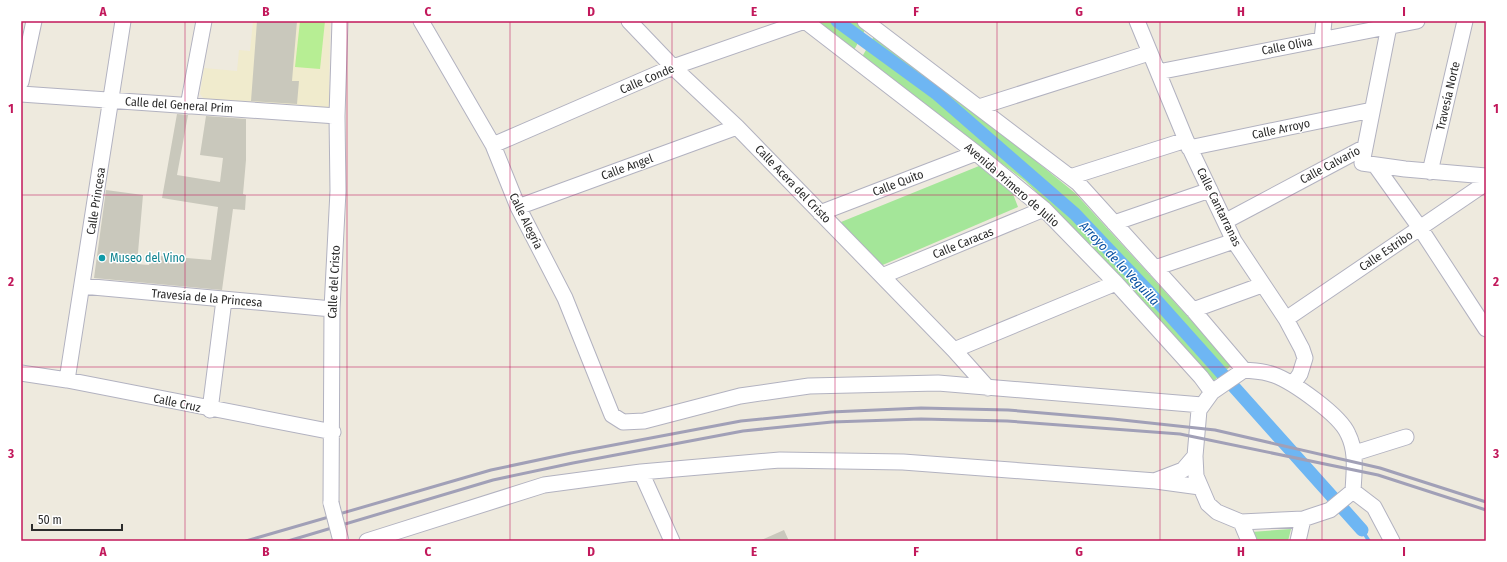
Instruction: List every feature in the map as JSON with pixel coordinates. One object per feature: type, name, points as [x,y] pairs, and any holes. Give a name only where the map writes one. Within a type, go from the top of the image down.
[{"type":"street","points":[[21,82],[34,21]]},
{"type":"street","name":"Calle Princesa","points":[[67,380],[112,100],[123,21]]},
{"type":"street","points":[[188,106],[204,21]]},
{"type":"street","name":"Calle del Cristo","points":[[340,21],[337,116],[338,191],[332,309],[333,432],[331,503],[341,541]]},
{"type":"street","name":"Calle Alegría","points":[[421,21],[492,145],[518,207],[565,298],[612,416],[623,422],[644,421],[740,396],[809,386],[938,383],[988,388]]},
{"type":"street","name":"Calle Acera del Cristo","points":[[629,21],[673,68],[737,127],[954,350],[988,388]]},
{"type":"street","name":"Calle Conde","points":[[492,145],[673,68],[805,21]]},
{"type":"street","name":"Avenida Primero de Julio","points":[[805,21],[976,153],[1044,209],[1116,283],[1205,381],[1212,392]]},
{"type":"street","points":[[865,21],[1078,183],[1193,310],[1244,370]]},
{"type":"street","name":"Calle Cantarranas","points":[[1137,21],[1187,144],[1226,221],[1234,241],[1286,319],[1305,358],[1300,374],[1293,384]]},
{"type":"street","points":[[1322,39],[1324,21]]},
{"type":"street","name":"Calle Oliva","points":[[1158,72],[1390,24],[1417,21]]},
{"type":"street","name":"Travesía Norte","points":[[1430,172],[1465,21]]},
{"type":"street","name":"Calle Calvario","points":[[1226,221],[1365,146],[1390,24]]},
{"type":"street","points":[[979,107],[1149,53]]},
{"type":"street","name":"Calle del General Prim","points":[[21,94],[337,116]]},
{"type":"street","name":"Calle Arroyo","points":[[1070,177],[1187,144],[1372,110]]},
{"type":"street","name":"Calle Angel","points":[[518,207],[737,127]]},
{"type":"street","points":[[1365,146],[1362,163],[1430,172],[1486,176]]},
{"type":"street","name":"Calle Quito","points":[[820,213],[976,153]]},
{"type":"street","points":[[1375,165],[1420,228],[1486,329]]},
{"type":"street","name":"Calle Estribo","points":[[1286,319],[1486,183]]},
{"type":"street","points":[[1114,223],[1210,190]]},
{"type":"street","name":"Calle Caracas","points":[[882,276],[1044,209]]},
{"type":"street","points":[[1155,268],[1234,241]]},
{"type":"street","points":[[954,350],[1116,283]]},
{"type":"street","points":[[1193,310],[1262,285]]},
{"type":"street","name":"Travesía de la Princesa","points":[[82,286],[332,309]]},
{"type":"street","points":[[210,410],[224,300]]},
{"type":"street","points":[[1244,370],[1263,371],[1293,384],[1334,416],[1348,433],[1355,453],[1353,491],[1330,510],[1303,519],[1242,522],[1217,512],[1208,504],[1196,476],[1195,456],[1199,410],[1212,392],[1244,370]]},
{"type":"street","name":"Calle Cruz","points":[[21,373],[67,380],[210,410],[333,432]]},
{"type":"street","points":[[988,388],[1202,405]]},
{"type":"street","points":[[1355,453],[1406,437]]},
{"type":"street","points":[[1156,480],[1183,470],[1195,456]]},
{"type":"street","points":[[367,541],[398,536],[544,485],[641,472],[780,460],[903,462],[1156,480],[1200,487]]},
{"type":"street","points":[[641,472],[672,541]]},
{"type":"street","points":[[1353,491],[1374,506],[1392,541]]},
{"type":"street","points":[[1298,541],[1303,519]]},
{"type":"street","points":[[1242,522],[1249,541]]},
{"type":"shaded area","points":[[253,21],[330,21],[329,108],[205,100],[200,94],[204,68],[237,71],[239,50],[250,51]]},
{"type":"green space","points":[[300,21],[325,21],[320,69],[295,67]]},
{"type":"green space","points":[[814,21],[856,21],[866,28],[853,52]]},
{"type":"green space","points":[[877,31],[1075,193],[1232,365],[1211,383],[1078,233],[1025,181],[919,101],[859,62]]},
{"type":"green space","points":[[979,166],[1013,194],[1018,207],[878,267],[847,236],[841,222]]},
{"type":"green space","points":[[1291,529],[1288,541],[1255,541],[1251,532]]},
{"type":"building","points":[[257,21],[297,21],[292,81],[299,81],[297,104],[251,101]]},
{"type":"building","points":[[177,114],[188,115],[177,175],[220,182],[223,158],[200,155],[206,116],[246,119],[246,160],[243,194],[246,195],[245,210],[233,209],[222,290],[94,278],[106,190],[143,195],[137,264],[149,265],[151,255],[211,260],[218,207],[162,198]]},
{"type":"building","points":[[784,530],[789,541],[759,541]]},
{"type":"waterway","name":"Arroyo de la Veguilla","points":[[837,21],[937,94],[1075,214],[1150,293],[1362,530]]},
{"type":"waterway","name":"Arroyo de la Veguilla","points":[[1362,530],[1369,541]]},
{"type":"railway","points":[[246,541],[491,470],[571,453],[741,421],[831,412],[921,408],[1008,410],[1215,430],[1380,468],[1486,502]]},
{"type":"railway","points":[[288,541],[493,480],[573,463],[743,431],[832,422],[921,419],[1007,421],[1180,434],[1378,475],[1486,510]]},
{"type":"place","name":"Museo del Vino","points":[[102,258]]}]
